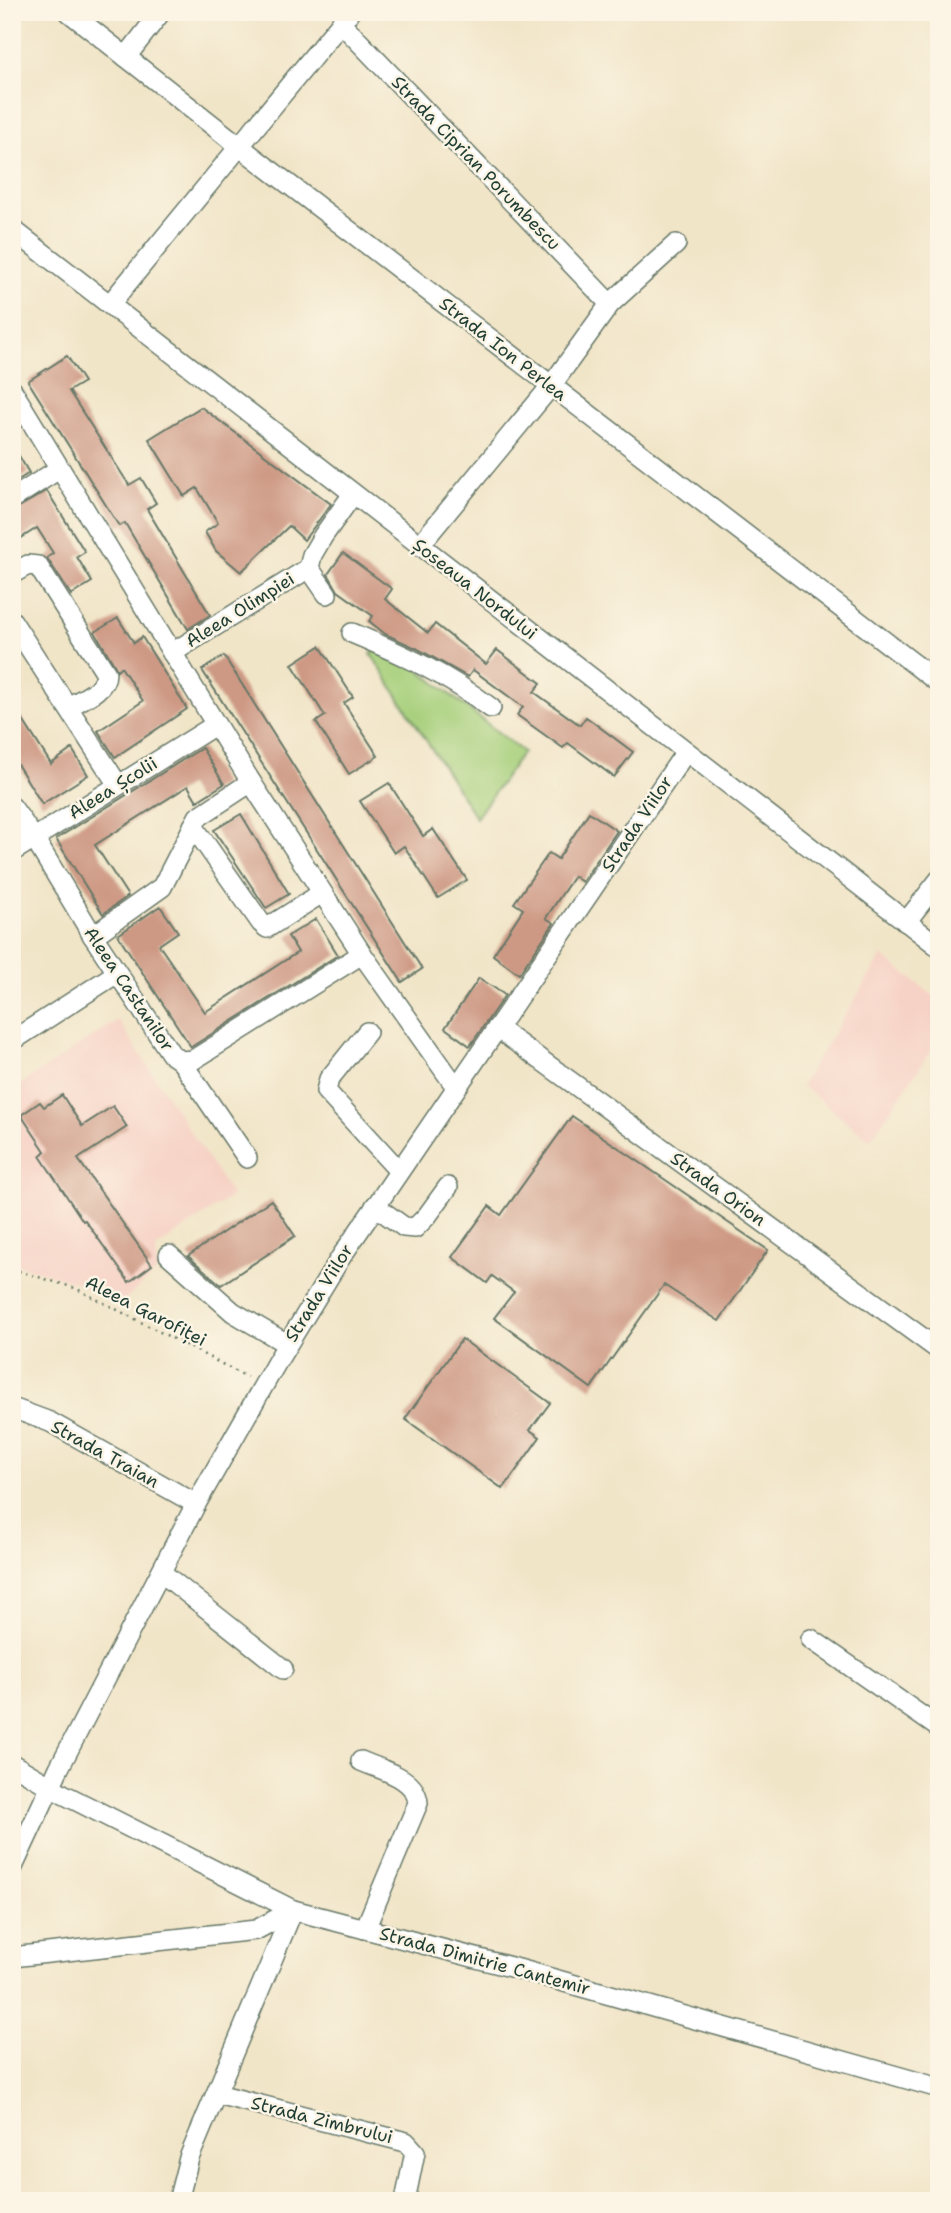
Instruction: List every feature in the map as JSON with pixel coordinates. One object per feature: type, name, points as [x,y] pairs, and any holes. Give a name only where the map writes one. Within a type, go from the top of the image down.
[{"type":"street","name":"Strada Ion Perlea","points":[[69,12],[239,146],[939,683]]},
{"type":"street","points":[[127,57],[161,12]]},
{"type":"street","name":"Strada Ciprian Porumbescu","points":[[110,303],[346,17],[610,304]]},
{"type":"street","name":"Șoseaua Nordului","points":[[12,229],[685,753],[939,947]]},
{"type":"street","points":[[419,546],[551,386],[610,304],[676,244]]},
{"type":"street","points":[[12,390],[251,782],[362,954],[456,1087]]},
{"type":"street","points":[[12,499],[59,469]]},
{"type":"street","name":"Aleea Olimpiei","points":[[172,653],[309,568],[312,555],[323,536],[353,494]]},
{"type":"street","points":[[12,574],[28,565],[38,566],[106,673],[102,686],[68,707]]},
{"type":"street","name":"Aleea Olimpiei","points":[[309,568],[327,594]]},
{"type":"street","points":[[12,621],[118,785]]},
{"type":"street","points":[[352,633],[411,658],[464,687],[491,708]]},
{"type":"street","name":"Aleea Școlii","points":[[12,852],[215,724]]},
{"type":"street","name":"Strada Viilor","points":[[12,1869],[50,1786],[196,1504],[287,1344],[375,1206],[685,753]]},
{"type":"street","points":[[93,936],[162,887],[198,817],[251,782]]},
{"type":"street","name":"Aleea Castanilor","points":[[12,807],[117,973],[171,1054],[181,1061],[193,1060],[362,954]]},
{"type":"street","points":[[193,826],[267,928],[322,893]]},
{"type":"street","points":[[906,922],[939,880]]},
{"type":"street","points":[[12,1041],[117,973]]},
{"type":"street","name":"Strada Orion","points":[[497,1028],[939,1350]]},
{"type":"street","points":[[367,1032],[329,1079],[326,1091],[400,1171]]},
{"type":"street","points":[[181,1061],[247,1158]]},
{"type":"street","points":[[375,1206],[404,1227],[415,1228],[448,1187]]},
{"type":"street","points":[[169,1255],[233,1312],[287,1344]]},
{"type":"street","name":"Strada Traian","points":[[12,1408],[50,1422],[196,1504]]},
{"type":"street","points":[[162,1573],[283,1670]]},
{"type":"street","points":[[811,1639],[939,1728]]},
{"type":"street","points":[[361,1761],[409,1783],[417,1794],[418,1803],[365,1928]]},
{"type":"street","name":"Strada Dimitrie Cantemir","points":[[12,1764],[293,1910],[522,1970],[939,2088]]},
{"type":"street","points":[[12,1957],[256,1930],[293,1910]]},
{"type":"street","points":[[178,2201],[189,2158],[293,1910]]},
{"type":"street","name":"Strada Zimbrului","points":[[217,2094],[406,2141],[415,2152],[405,2201]]},
{"type":"path","name":"Aleea Garofiței","points":[[12,1269],[75,1288],[264,1385]]},
{"type":"shaded area","points":[[882,956],[939,1000],[939,1039],[870,1140],[801,1085]]},
{"type":"shaded area","points":[[118,1020],[232,1196],[156,1248],[157,1271],[118,1306],[77,1283],[12,1263],[12,1090]]},
{"type":"green space","points":[[376,650],[409,662],[523,752],[476,818],[371,654]]},
{"type":"building","points":[[67,356],[84,382],[69,391],[129,485],[141,478],[156,503],[147,509],[210,615],[188,629],[125,523],[119,526],[28,381]]},
{"type":"building","points":[[201,407],[331,504],[304,540],[289,526],[241,572],[216,551],[205,532],[218,523],[197,488],[184,496],[149,439]]},
{"type":"building","points":[[12,444],[29,473],[12,484]]},
{"type":"building","points":[[47,491],[85,552],[77,557],[92,582],[71,595],[47,558],[53,553],[37,528],[12,544],[12,511]]},
{"type":"building","points":[[343,553],[392,589],[385,599],[428,633],[435,624],[486,664],[497,650],[541,683],[534,692],[580,725],[586,717],[633,752],[614,777],[568,743],[563,748],[517,715],[523,707],[473,670],[468,677],[385,634],[369,621],[373,616],[338,591],[328,574]]},
{"type":"building","points":[[118,618],[134,643],[142,637],[187,709],[115,757],[98,731],[143,701],[121,667],[117,670],[95,632]]},
{"type":"building","points":[[320,646],[353,697],[344,703],[378,756],[349,774],[316,722],[325,716],[292,664]]},
{"type":"building","points":[[224,656],[422,969],[402,982],[202,670]]},
{"type":"building","points":[[12,703],[51,764],[72,749],[88,775],[42,804],[12,756]]},
{"type":"building","points":[[202,748],[224,784],[197,801],[188,786],[95,845],[128,896],[103,914],[56,839]]},
{"type":"building","points":[[389,783],[423,836],[433,829],[467,880],[438,898],[404,846],[394,853],[360,801]]},
{"type":"building","points":[[589,812],[617,831],[582,882],[574,876],[546,918],[554,923],[519,974],[493,955],[523,909],[514,903],[549,853],[558,859]]},
{"type":"building","points":[[241,814],[289,894],[266,908],[214,830]]},
{"type":"building","points":[[160,906],[178,932],[159,945],[205,1012],[298,952],[288,936],[316,919],[338,955],[191,1047],[118,935]]},
{"type":"building","points":[[479,978],[505,995],[470,1046],[445,1028]]},
{"type":"building","points":[[62,1095],[82,1126],[113,1106],[127,1127],[78,1159],[152,1265],[129,1282],[85,1220],[83,1221],[40,1156],[45,1151],[21,1115],[40,1102],[44,1107]]},
{"type":"building","points":[[572,1116],[768,1250],[719,1321],[664,1285],[591,1388],[494,1318],[514,1292],[492,1276],[487,1283],[452,1257],[489,1206],[501,1215]]},
{"type":"building","points":[[271,1200],[295,1236],[221,1285],[188,1256]]},
{"type":"building","points":[[462,1339],[550,1403],[530,1430],[540,1437],[503,1489],[405,1419]]}]
